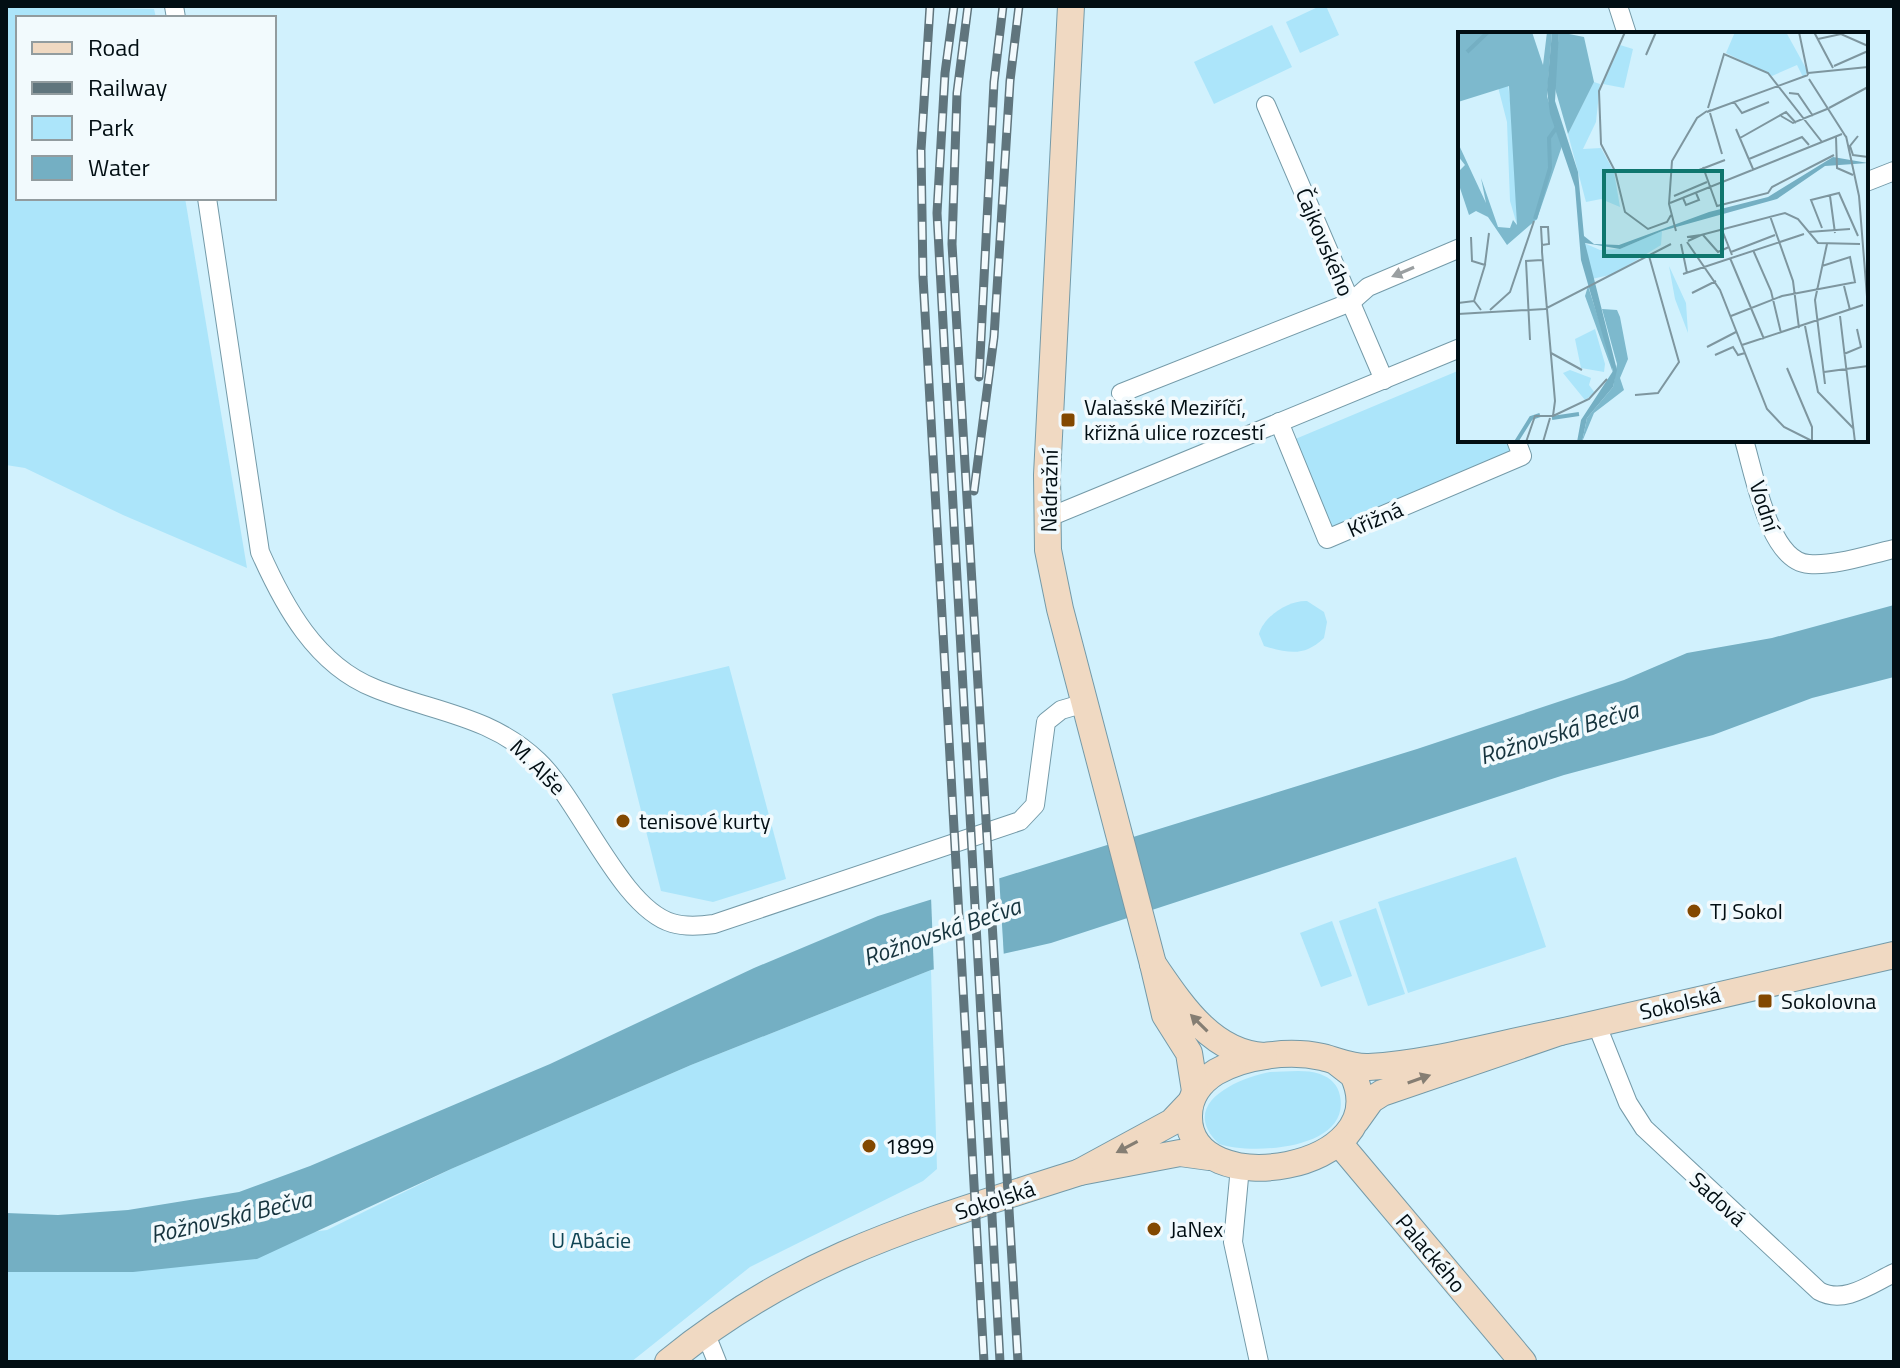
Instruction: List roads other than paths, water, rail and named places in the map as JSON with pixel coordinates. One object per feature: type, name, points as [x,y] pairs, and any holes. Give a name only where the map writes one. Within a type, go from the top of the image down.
[{"type":"main road","name":"Nádražní","points":[[1071,6],[1047,518],[1060,609],[1165,1015],[1189,1053],[1193,1097]]},
{"type":"main road","name":"Nádražní","points":[[1150,955],[1186,1009],[1210,1034],[1244,1053],[1267,1057]]},
{"type":"main road","name":"Sokolská","points":[[1080,1172],[1172,1122],[1217,1072],[1267,1057],[1304,1055],[1358,1067],[1398,1064],[1560,1032],[1894,955]]},
{"type":"main road","name":"Sokolská","points":[[705,1332],[794,1276],[857,1247],[1080,1172],[1172,1154],[1209,1157],[1240,1167],[1287,1165],[1339,1143],[1371,1100],[1382,1093],[1560,1032]]},
{"type":"main road","points":[[1335,1061],[1348,1069],[1357,1085],[1360,1110],[1356,1121]]},
{"type":"main road","points":[[1193,1097],[1190,1128],[1200,1149],[1209,1157]]},
{"type":"main road","name":"Palackého","points":[[1339,1143],[1523,1362]]},
{"type":"main road","points":[[668,1362],[705,1332]]},
{"type":"street","points":[[1618,6],[1626,32]]},
{"type":"street","name":"Čajkovského","points":[[1266,105],[1384,380]]},
{"type":"street","points":[[1868,181],[1894,171]]},
{"type":"street","name":"M. Alše","points":[[207,200],[260,552],[283,602],[309,638],[350,677],[376,689],[471,717],[518,744],[540,763],[575,805],[633,896],[660,918],[687,926],[714,924],[1020,821],[1035,805],[1046,722],[1061,710],[1085,703]]},
{"type":"street","points":[[1121,393],[1351,302],[1368,287],[1458,249]]},
{"type":"street","points":[[1047,518],[1458,349]]},
{"type":"street","name":"Křižná","points":[[1279,422],[1327,539],[1519,448]]},
{"type":"street","name":"Vodní","points":[[1745,442],[1772,529],[1781,550],[1789,558],[1799,563],[1822,564],[1894,549]]},
{"type":"street","name":"Sadová","points":[[1596,1023],[1628,1103],[1644,1128],[1819,1291],[1829,1297],[1847,1296],[1894,1273]]},
{"type":"street","points":[[1240,1167],[1233,1242],[1259,1362]]},
{"type":"street","points":[[705,1332],[717,1362]]},
{"type":"water","name":"Rožnovská Bečva","points":[[1894,605],[1894,677],[1812,698],[1713,735],[1564,775],[1051,943],[931,970],[691,1065],[451,1169],[257,1259],[133,1272],[6,1272],[6,1213],[58,1215],[128,1210],[239,1192],[310,1166],[550,1064],[754,968],[878,916],[1417,749],[1624,680],[1687,653],[1772,638]]},
{"type":"railway","points":[[930,6],[921,150],[923,277],[984,1362]]},
{"type":"railway","points":[[954,6],[945,73],[937,213],[1000,1362]]},
{"type":"railway","points":[[968,6],[957,93],[952,244],[1018,1362]]},
{"type":"railway","points":[[979,377],[994,82],[1003,6]]},
{"type":"railway","points":[[974,491],[994,337],[1010,81],[1019,6]]},
{"type":"place","name":"Valašské Meziříčí, křižná ulice rozcestí","points":[[1068,420]]},
{"type":"place","name":"tenisové kurty","points":[[623,821]]},
{"type":"place","name":"TJ Sokol","points":[[1694,911]]},
{"type":"place","name":"Sokolovna","points":[[1765,1001]]},
{"type":"place","name":"1899","points":[[869,1146]]},
{"type":"place","name":"JaNex","points":[[1154,1229]]},
{"type":"park label","name":"U Abácie","points":[[591,1240]]}]
